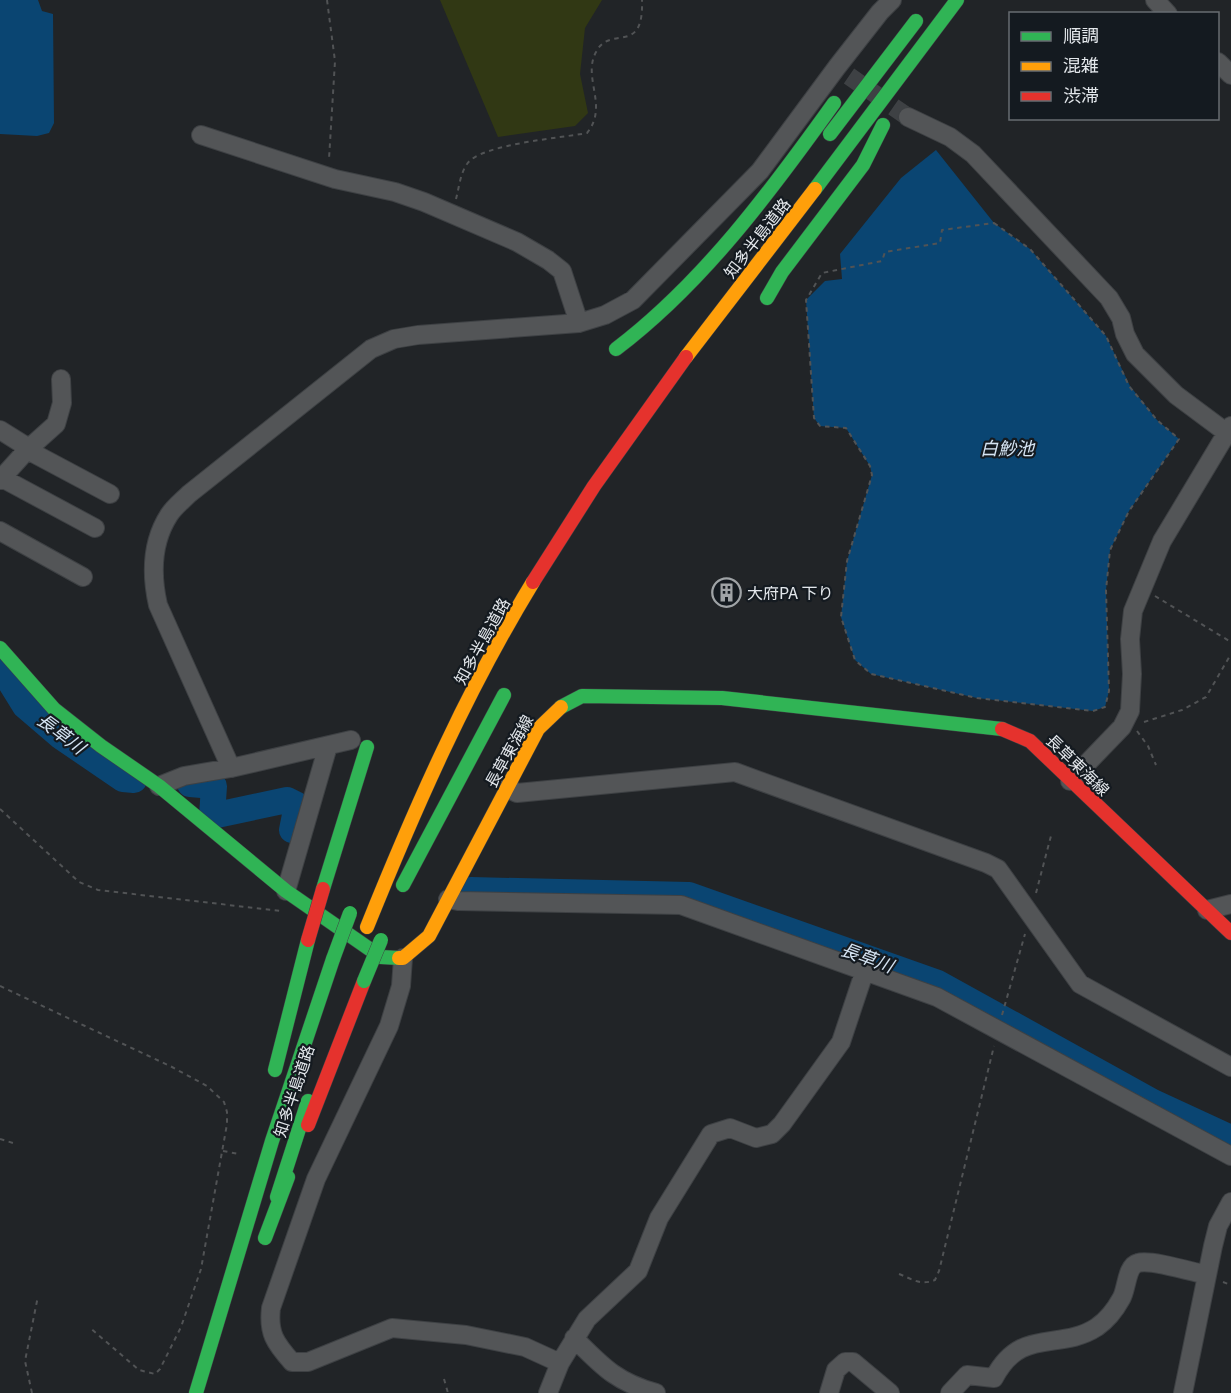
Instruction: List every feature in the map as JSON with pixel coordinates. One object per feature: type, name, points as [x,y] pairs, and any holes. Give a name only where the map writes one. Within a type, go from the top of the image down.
[{"type":"main road","points":[[767,298],[782,272],[863,165],[916,62],[957,0]]},
{"type":"main road","name":"知多半島道路","points":[[355,959],[417,804],[449,736],[486,666],[565,531],[665,385],[904,74],[957,0]]},
{"type":"main road","points":[[823,144],[925,9]]},
{"type":"main road","points":[[616,348],[649,324],[692,280],[771,189],[832,105],[885,63]]},
{"type":"main road","points":[[0,648],[54,709],[101,746],[159,786],[286,891],[381,957],[404,958]]},
{"type":"main road","points":[[397,899],[504,695]]},
{"type":"main road","name":"長草東海線","points":[[404,958],[429,936],[538,729],[546,718],[565,703],[582,696],[722,698],[1000,728],[1030,741],[1231,933]]},
{"type":"main road","points":[[271,1085],[359,743]]},
{"type":"main road","name":"知多半島道路","points":[[196,1393],[272,1141],[352,908]]},
{"type":"main road","name":"知多半島道路","points":[[337,1013],[263,1244],[383,934]]},
{"type":"main road","points":[[237,1256],[245,1191],[255,1149]]},
{"type":"street","points":[[231,768],[158,605],[153,585],[153,563],[158,538],[170,514],[189,494],[371,349],[394,339],[418,335],[579,323],[605,315],[633,300],[760,171],[843,71],[880,12],[892,0]]},
{"type":"street","points":[[1155,0],[1166,12]]},
{"type":"street","points":[[1219,63],[1231,75]]},
{"type":"street","points":[[908,117],[950,137],[973,154],[1109,298],[1121,318],[1125,334],[1135,354],[1176,395],[1229,430],[1161,541],[1133,611],[1130,639],[1132,674],[1129,724],[1122,727],[1070,781]]},
{"type":"street","points":[[201,135],[327,176],[395,192],[517,242],[562,271],[579,323]]},
{"type":"street","points":[[61,379],[62,403],[56,424],[1,479],[95,528]]},
{"type":"street","points":[[0,430],[33,453],[110,494]]},
{"type":"street","points":[[0,531],[83,577]]},
{"type":"street","points":[[159,786],[184,776],[328,746],[359,743]]},
{"type":"street","points":[[286,891],[328,746]]},
{"type":"street","points":[[507,788],[517,793],[735,772],[986,863],[998,869],[1080,984],[1231,1067]]},
{"type":"street","points":[[448,898],[458,901],[681,905],[937,997],[1231,1156]]},
{"type":"street","points":[[1208,910],[1231,904]]},
{"type":"street","points":[[404,958],[401,986],[388,1026],[316,1179],[271,1308],[269,1326],[280,1349],[292,1362],[308,1362],[392,1328],[466,1335],[525,1347],[560,1363]]},
{"type":"street","points":[[548,1393],[560,1363],[587,1319],[638,1271],[659,1218],[711,1134],[730,1128],[756,1138],[772,1134],[782,1124],[841,1042],[865,970]]},
{"type":"street","points":[[1183,1393],[1218,1226],[1231,1202]]},
{"type":"street","points":[[950,1393],[967,1375],[994,1378],[1014,1354],[1028,1344],[1076,1337],[1094,1328],[1112,1313],[1123,1297],[1129,1273],[1138,1263],[1152,1263],[1207,1275]]},
{"type":"street","points":[[574,1338],[614,1376],[623,1382],[656,1393]]},
{"type":"street","points":[[829,1393],[836,1370],[845,1362],[853,1362],[890,1393]]},
{"type":"path","points":[[327,0],[335,62],[327,176]]},
{"type":"path","points":[[452,214],[467,164],[480,153],[523,143],[587,133],[593,126],[597,106],[592,68],[593,57],[602,44],[632,34],[637,30],[642,17],[642,0]]},
{"type":"path","points":[[994,224],[1030,249],[1106,336],[1129,386],[1157,420],[1179,439],[1129,511],[1110,550],[1106,590],[1109,691],[1105,707],[1093,711],[977,698],[871,674],[855,660],[841,617],[847,561],[872,476],[870,466],[846,428],[820,426],[814,418],[806,300],[822,273],[882,261],[885,252],[940,243],[942,230],[994,224]]},
{"type":"path","points":[[1143,588],[1231,642]]},
{"type":"path","points":[[1156,765],[1148,746],[1129,724],[1182,710],[1206,697],[1231,654]]},
{"type":"path","points":[[0,809],[79,882],[98,890],[281,911],[304,904]]},
{"type":"path","points":[[899,1274],[927,1284],[935,1280],[939,1272],[998,1030],[1052,832]]},
{"type":"path","points":[[0,986],[172,1067],[207,1086],[224,1102],[227,1112],[223,1151],[201,1269],[181,1327],[160,1369],[155,1374],[140,1370],[89,1327]]},
{"type":"path","points":[[0,1139],[13,1143]]},
{"type":"path","points":[[223,1151],[239,1154]]},
{"type":"path","points":[[32,1393],[25,1360],[38,1296]]},
{"type":"path","points":[[444,1379],[448,1393]]},
{"type":"green space","points":[[440,0],[602,0],[585,28],[580,74],[588,113],[575,126],[498,137]]},
{"type":"water","points":[[0,0],[38,0],[42,11],[53,14],[54,123],[49,133],[37,136],[0,134]]},
{"type":"water","name":"白魦池","points":[[936,150],[994,223],[1030,249],[1106,336],[1130,386],[1157,420],[1179,439],[1129,511],[1110,550],[1106,590],[1109,691],[1105,707],[1093,711],[977,698],[871,674],[855,660],[841,617],[847,561],[872,475],[870,466],[846,428],[820,426],[814,418],[806,300],[825,281],[842,279],[840,254],[901,178]]},
{"type":"waterway","name":"長草川","points":[[0,671],[9,680],[25,706],[60,736],[123,779],[134,780]]},
{"type":"waterway","name":"長草川","points":[[190,784],[214,786],[212,816],[287,800],[297,805],[292,830]]},
{"type":"waterway","name":"長草川","points":[[471,890],[689,895],[938,983],[1153,1102],[1231,1138]]},
{"type":"tunnel","points":[[849,76],[908,117]]},
{"type":"traffic: fast","points":[[815,189],[957,0]]},
{"type":"traffic: fast","points":[[830,134],[916,21]]},
{"type":"traffic: fast","points":[[616,349],[648,323],[707,265],[786,169],[834,103]]},
{"type":"traffic: fast","points":[[767,298],[782,272],[863,165],[883,125]]},
{"type":"traffic: fast","points":[[0,648],[54,709],[101,746],[159,786],[286,891],[381,957],[399,958]]},
{"type":"traffic: fast","points":[[403,885],[504,695]]},
{"type":"traffic: fast","points":[[561,707],[582,696],[722,698],[1002,729]]},
{"type":"traffic: fast","points":[[323,889],[367,747]]},
{"type":"traffic: fast","points":[[333,959],[350,913]]},
{"type":"traffic: fast","points":[[275,1070],[308,940]]},
{"type":"traffic: fast","points":[[364,981],[381,940]]},
{"type":"traffic: fast","points":[[196,1393],[272,1141],[333,959]]},
{"type":"traffic: fast","points":[[277,1197],[308,1101]]},
{"type":"traffic: fast","points":[[265,1238],[288,1177]]},
{"type":"traffic: slow","points":[[686,357],[815,189]]},
{"type":"traffic: slow","points":[[367,927],[443,751],[486,666],[533,582]]},
{"type":"traffic: slow","points":[[399,958],[403,958],[429,936],[538,729],[561,707]]},
{"type":"traffic: jam","points":[[533,582],[594,486],[686,357]]},
{"type":"traffic: jam","points":[[1002,729],[1030,741],[1231,933]]},
{"type":"traffic: jam","points":[[308,940],[323,889]]},
{"type":"traffic: jam","points":[[308,1125],[364,981]]},
{"type":"place","name":"大府PA 下り","points":[[726,593]]}]
